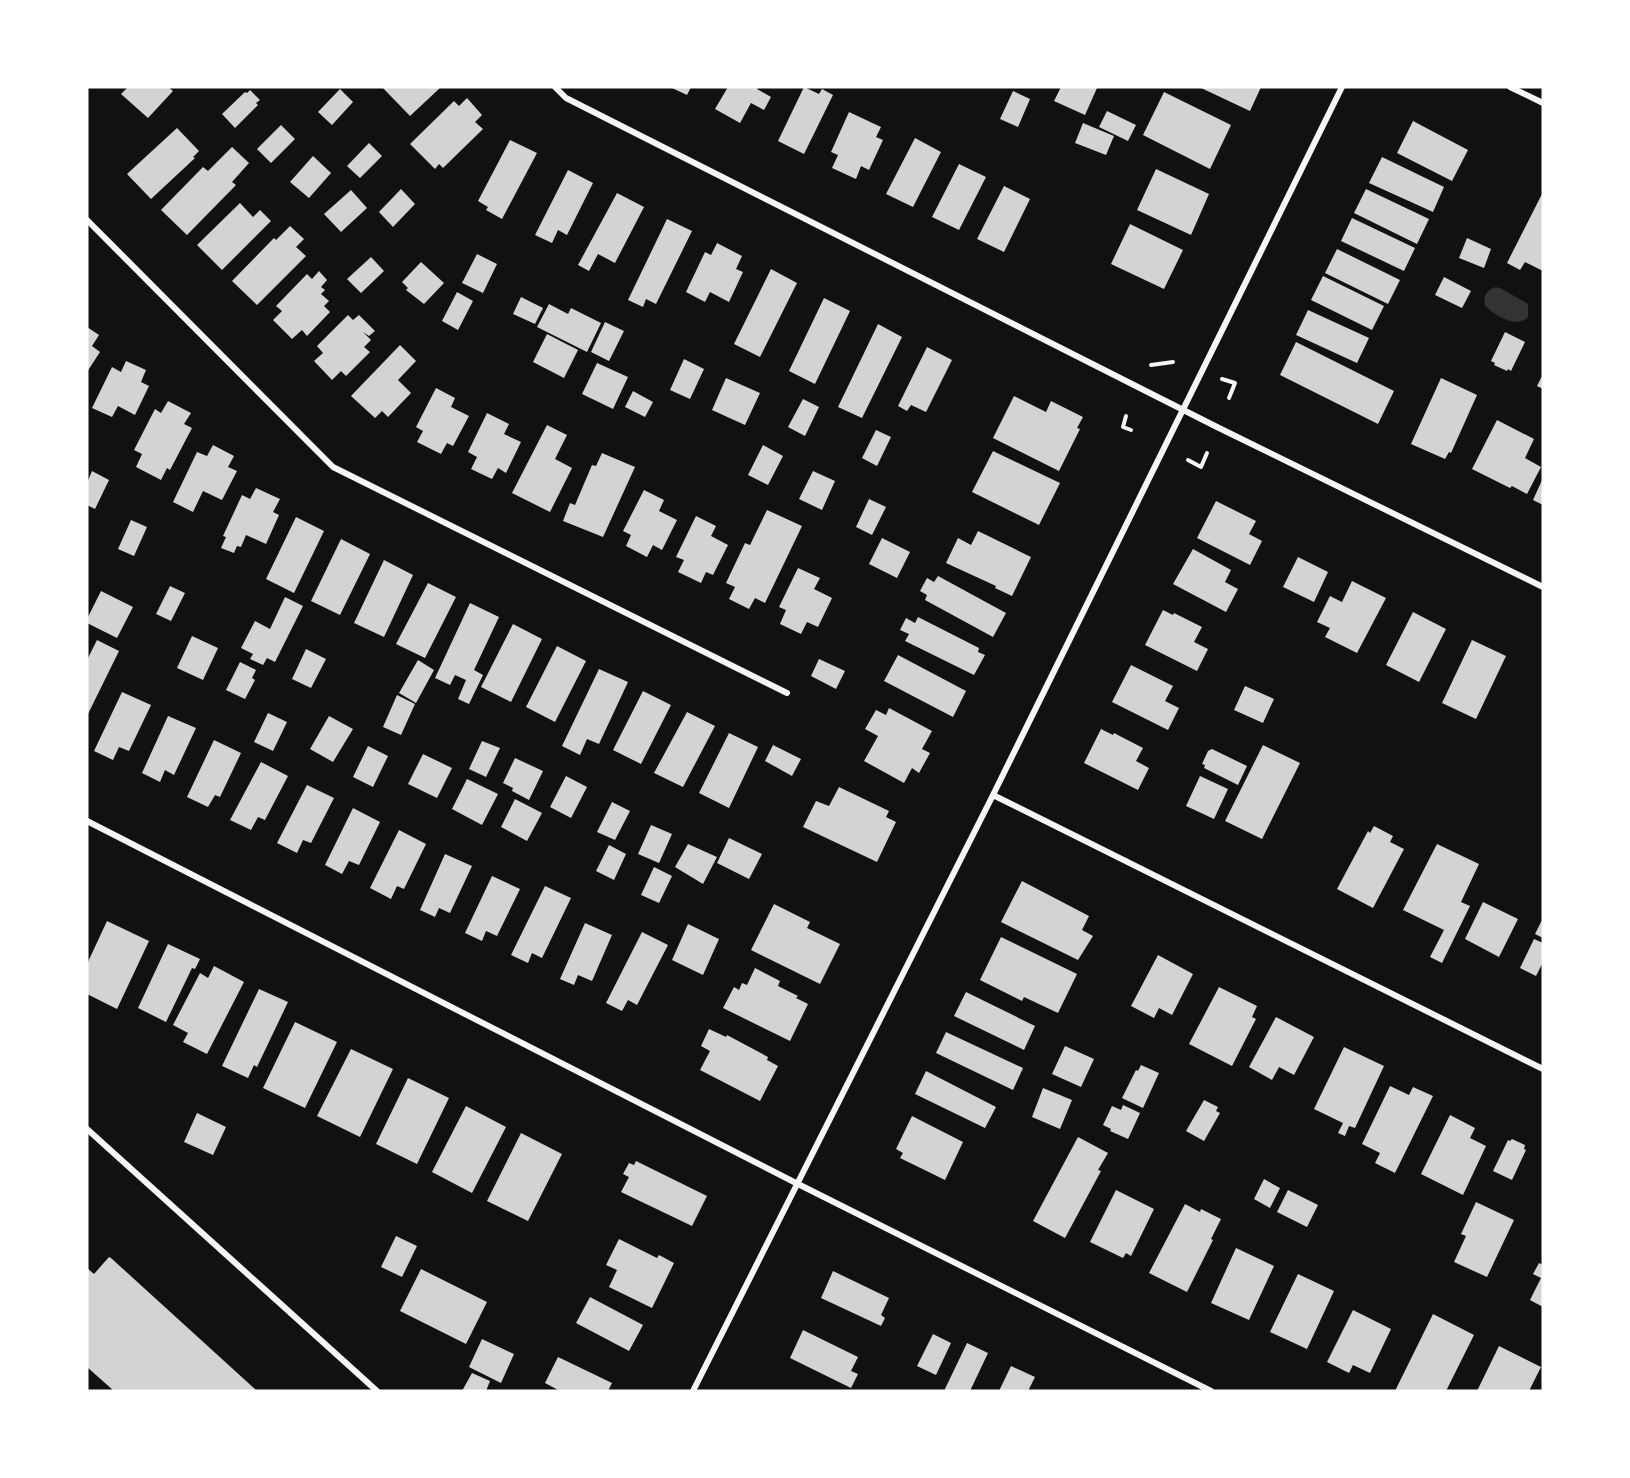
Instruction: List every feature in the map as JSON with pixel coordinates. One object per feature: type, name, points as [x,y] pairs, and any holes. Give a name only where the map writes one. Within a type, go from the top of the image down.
[{"type":"street","points":[[555,87],[566,98],[1182,410],[1543,587]]},
{"type":"street","points":[[693,1391],[993,795],[1342,87]]},
{"type":"street","points":[[1510,87],[1543,103]]},
{"type":"street","points":[[87,219],[333,467],[787,693]]},
{"type":"street","points":[[993,795],[1543,1069]]},
{"type":"street","points":[[87,821],[796,1183],[1210,1391]]},
{"type":"street","points":[[87,1129],[377,1391]]},
{"type":"path","points":[[1151,365],[1173,362]]},
{"type":"path","points":[[1222,379],[1235,383],[1228,398]]},
{"type":"path","points":[[1126,416],[1123,428],[1131,430]]},
{"type":"path","points":[[1188,460],[1201,467],[1207,453]]},
{"type":"shaded area","points":[[1496,287],[1528,304],[1528,317],[1518,322],[1506,320],[1485,306],[1486,294]]},
{"type":"building","points":[[128,87],[168,87],[173,91],[148,118],[121,94]]},
{"type":"building","points":[[382,87],[441,87],[410,116]]},
{"type":"building","points":[[670,87],[691,87],[687,95]]},
{"type":"building","points":[[728,87],[758,87],[757,89],[771,97],[764,110],[751,103],[740,123],[715,109]]},
{"type":"building","points":[[804,87],[819,94],[822,89],[833,95],[804,154],[778,141]]},
{"type":"building","points":[[1061,87],[1097,88],[1085,115],[1054,101]]},
{"type":"building","points":[[1199,87],[1261,87],[1250,111]]},
{"type":"building","points":[[340,89],[353,102],[332,125],[318,112]]},
{"type":"building","points":[[250,90],[260,100],[256,103],[258,105],[235,128],[222,114]]},
{"type":"building","points":[[1013,91],[1030,99],[1018,127],[1000,119]]},
{"type":"building","points":[[1164,92],[1231,125],[1210,169],[1143,135]]},
{"type":"building","points":[[467,98],[482,115],[475,122],[483,129],[443,168],[439,164],[435,169],[410,144],[454,101],[459,106]]},
{"type":"building","points":[[1107,111],[1136,125],[1128,141],[1099,127]]},
{"type":"building","points":[[849,112],[881,127],[876,137],[883,140],[869,170],[861,166],[856,179],[832,168],[838,155],[831,152]]},
{"type":"building","points":[[1413,121],[1468,150],[1452,181],[1397,153]]},
{"type":"building","points":[[1083,123],[1114,136],[1106,155],[1075,143]]},
{"type":"building","points":[[281,125],[295,139],[271,163],[257,149]]},
{"type":"building","points":[[177,128],[199,151],[193,157],[195,158],[151,199],[127,174]]},
{"type":"building","points":[[915,138],[941,152],[913,207],[886,194]]},
{"type":"building","points":[[510,140],[537,153],[502,219],[486,210],[488,207],[478,201]]},
{"type":"building","points":[[369,143],[382,156],[360,178],[347,166]]},
{"type":"building","points":[[232,147],[249,163],[232,182],[236,185],[187,235],[161,210],[203,167],[208,171]]},
{"type":"building","points":[[313,156],[331,173],[309,198],[290,182]]},
{"type":"building","points":[[1382,157],[1444,187],[1433,212],[1369,183]]},
{"type":"building","points":[[959,164],[986,177],[959,230],[932,217]]},
{"type":"building","points":[[1156,169],[1209,194],[1191,235],[1137,210]]},
{"type":"building","points":[[568,170],[593,183],[567,235],[558,230],[552,243],[535,235]]},
{"type":"building","points":[[1004,186],[1030,199],[1004,252],[977,239]]},
{"type":"building","points":[[401,189],[415,204],[393,227],[379,212]]},
{"type":"building","points":[[1366,189],[1429,219],[1417,244],[1354,213]]},
{"type":"building","points":[[351,190],[367,208],[341,232],[324,214]]},
{"type":"building","points":[[1543,192],[1543,271],[1525,262],[1520,270],[1507,263]]},
{"type":"building","points":[[617,193],[644,207],[615,263],[598,254],[589,271],[578,265]]},
{"type":"building","points":[[240,203],[253,217],[260,210],[271,221],[222,270],[197,245]]},
{"type":"building","points":[[1352,218],[1415,248],[1404,271],[1341,241]]},
{"type":"building","points":[[667,219],[692,231],[656,304],[646,299],[643,307],[628,300]]},
{"type":"building","points":[[1130,224],[1183,250],[1164,289],[1111,264]]},
{"type":"building","points":[[290,226],[304,239],[296,247],[306,256],[257,305],[232,281],[274,238],[276,240]]},
{"type":"building","points":[[1467,238],[1491,249],[1484,268],[1459,258]]},
{"type":"building","points":[[717,243],[742,256],[736,269],[743,272],[729,302],[710,292],[705,302],[686,292],[705,252],[711,255]]},
{"type":"building","points":[[1337,249],[1400,280],[1388,304],[1325,273]]},
{"type":"building","points":[[477,254],[497,264],[483,293],[462,283]]},
{"type":"building","points":[[371,257],[384,271],[361,293],[347,279]]},
{"type":"building","points":[[421,262],[444,283],[424,304],[406,290],[408,288],[402,282]]},
{"type":"building","points":[[771,269],[797,283],[760,357],[734,344]]},
{"type":"building","points":[[319,271],[327,280],[321,287],[325,290],[321,294],[329,301],[324,306],[330,312],[307,336],[302,330],[292,339],[273,320],[282,311],[276,306],[307,274],[312,279]]},
{"type":"building","points":[[1323,276],[1384,306],[1372,330],[1311,300]]},
{"type":"building","points":[[1444,277],[1471,291],[1462,308],[1435,295]]},
{"type":"building","points":[[457,292],[473,301],[458,330],[442,321]]},
{"type":"building","points":[[521,297],[543,308],[535,324],[513,314]]},
{"type":"building","points":[[824,298],[850,311],[815,384],[789,371]]},
{"type":"building","points":[[549,304],[568,314],[571,308],[601,323],[587,352],[537,327]]},
{"type":"building","points":[[1308,310],[1369,338],[1357,363],[1296,335]]},
{"type":"building","points":[[348,315],[353,320],[359,315],[375,331],[369,336],[363,332],[371,340],[364,347],[370,352],[346,376],[341,371],[332,380],[314,361],[323,353],[317,346]]},
{"type":"building","points":[[605,322],[624,331],[609,361],[591,352]]},
{"type":"building","points":[[878,324],[902,337],[862,418],[838,407]]},
{"type":"building","points":[[87,327],[99,335],[92,346],[100,352],[87,372]]},
{"type":"building","points":[[1505,332],[1525,342],[1511,371],[1494,365],[1495,363],[1491,361]]},
{"type":"building","points":[[547,334],[578,350],[564,378],[533,362]]},
{"type":"building","points":[[1296,342],[1394,391],[1378,424],[1280,375]]},
{"type":"building","points":[[400,345],[416,361],[398,380],[411,393],[388,417],[382,411],[375,418],[351,396]]},
{"type":"building","points":[[927,347],[952,360],[926,412],[911,405],[907,411],[898,406]]},
{"type":"building","points":[[684,359],[704,369],[690,399],[670,390]]},
{"type":"building","points":[[126,361],[146,370],[141,382],[149,386],[135,415],[118,406],[112,417],[92,408],[112,367],[121,372]]},
{"type":"building","points":[[597,363],[628,377],[613,409],[582,394]]},
{"type":"building","points":[[1543,374],[1543,389],[1537,386]]},
{"type":"building","points":[[726,378],[760,393],[745,425],[712,410]]},
{"type":"building","points":[[1441,378],[1477,395],[1451,453],[1449,452],[1445,459],[1411,444]]},
{"type":"building","points":[[436,388],[455,398],[451,407],[469,416],[453,446],[447,443],[441,454],[417,442],[423,431],[416,427]]},
{"type":"building","points":[[633,391],[653,402],[645,417],[625,407]]},
{"type":"building","points":[[1014,396],[1046,412],[1051,401],[1083,417],[1077,428],[1080,429],[1059,471],[993,438]]},
{"type":"building","points":[[803,399],[819,407],[805,436],[788,427]]},
{"type":"building","points":[[168,401],[191,413],[184,424],[192,428],[170,470],[167,468],[161,480],[136,467],[142,454],[134,450],[155,409],[161,413]]},
{"type":"building","points":[[487,413],[509,424],[504,434],[521,442],[506,473],[498,468],[492,479],[471,469],[477,457],[468,452]]},
{"type":"building","points":[[1497,420],[1534,439],[1525,458],[1541,467],[1527,494],[1472,469]]},
{"type":"building","points":[[547,425],[567,435],[555,459],[572,468],[550,512],[512,493]]},
{"type":"building","points":[[876,430],[891,437],[877,466],[862,458]]},
{"type":"building","points":[[213,445],[234,456],[228,467],[237,471],[222,500],[203,491],[193,512],[173,502],[197,452],[207,456]]},
{"type":"building","points":[[763,445],[783,456],[768,485],[748,475]]},
{"type":"building","points":[[993,451],[1060,483],[1039,525],[972,492]]},
{"type":"building","points":[[602,453],[635,467],[603,537],[563,521],[570,503],[575,505],[592,465],[596,466]]},
{"type":"building","points":[[92,471],[109,480],[95,509],[87,505],[87,483]]},
{"type":"building","points":[[813,471],[835,481],[822,510],[799,499]]},
{"type":"building","points":[[1543,478],[1543,505],[1533,500]]},
{"type":"building","points":[[256,488],[280,499],[273,512],[279,515],[266,544],[246,535],[241,547],[237,546],[234,553],[221,548],[226,537],[223,536],[242,495],[250,499]]},
{"type":"building","points":[[644,490],[664,500],[659,511],[677,520],[662,550],[653,545],[647,557],[626,546],[631,535],[623,531]]},
{"type":"building","points":[[869,499],[886,507],[872,535],[856,527]]},
{"type":"building","points":[[1216,501],[1256,521],[1249,534],[1262,541],[1250,565],[1197,538]]},
{"type":"building","points":[[767,510],[802,526],[765,603],[755,598],[749,609],[729,599],[735,587],[726,583],[745,543],[750,545]]},
{"type":"building","points":[[696,516],[716,526],[711,536],[728,545],[713,575],[706,572],[701,583],[678,572],[684,560],[676,557]]},
{"type":"building","points":[[296,517],[324,531],[294,593],[266,579]]},
{"type":"building","points":[[131,520],[147,527],[134,556],[118,549]]},
{"type":"building","points":[[978,531],[1031,557],[1012,596],[946,563],[958,538],[971,545]]},
{"type":"building","points":[[882,538],[910,552],[897,578],[869,564]]},
{"type":"building","points":[[341,539],[370,554],[340,615],[311,601]]},
{"type":"building","points":[[1193,549],[1231,570],[1225,582],[1238,589],[1226,612],[1173,584]]},
{"type":"building","points":[[1298,557],[1328,572],[1314,602],[1283,587]]},
{"type":"building","points":[[384,560],[413,575],[384,637],[354,623]]},
{"type":"building","points":[[798,568],[820,578],[814,589],[832,598],[818,627],[807,622],[801,634],[780,624],[786,610],[779,607]]},
{"type":"building","points":[[938,576],[1006,613],[993,637],[925,600],[927,595],[920,591],[927,578],[934,582]]},
{"type":"building","points":[[1352,581],[1386,598],[1357,653],[1325,637],[1330,628],[1317,622],[1330,596],[1342,602]]},
{"type":"building","points":[[428,583],[456,597],[425,658],[396,644]]},
{"type":"building","points":[[170,586],[185,593],[171,621],[156,614]]},
{"type":"building","points":[[101,591],[133,607],[117,638],[87,623]]},
{"type":"building","points":[[285,597],[303,606],[275,662],[267,658],[263,665],[250,659],[253,654],[241,648],[255,621],[270,629]]},
{"type":"building","points":[[470,603],[499,617],[474,670],[483,675],[469,704],[458,699],[466,680],[455,675],[450,685],[435,678]]},
{"type":"building","points":[[1163,610],[1202,627],[1194,642],[1208,649],[1197,671],[1145,645]]},
{"type":"building","points":[[1413,612],[1446,629],[1419,682],[1386,665]]},
{"type":"building","points":[[918,617],[979,648],[978,652],[985,655],[974,675],[905,641],[909,634],[900,630],[906,618],[915,623]]},
{"type":"building","points":[[513,624],[542,639],[511,702],[481,687]]},
{"type":"building","points":[[192,636],[218,648],[203,680],[177,668]]},
{"type":"building","points":[[97,640],[119,651],[87,716],[87,660]]},
{"type":"building","points":[[1472,640],[1506,656],[1476,719],[1442,703]]},
{"type":"building","points":[[557,646],[586,661],[555,722],[526,707]]},
{"type":"building","points":[[306,649],[326,659],[311,688],[292,679]]},
{"type":"building","points":[[898,655],[966,691],[953,717],[884,681]]},
{"type":"building","points":[[819,659],[845,671],[836,689],[811,676]]},
{"type":"building","points":[[418,660],[434,670],[416,703],[399,693]]},
{"type":"building","points":[[240,662],[256,670],[252,678],[255,680],[245,699],[226,690]]},
{"type":"building","points":[[1131,665],[1173,686],[1165,701],[1179,708],[1168,730],[1112,702]]},
{"type":"building","points":[[599,669],[628,682],[599,744],[587,739],[580,755],[562,746]]},
{"type":"building","points":[[1245,686],[1274,699],[1263,723],[1234,710]]},
{"type":"building","points":[[643,691],[671,705],[641,764],[613,750]]},
{"type":"building","points":[[122,692],[151,705],[129,751],[119,747],[113,760],[94,751]]},
{"type":"building","points":[[397,695],[415,704],[401,735],[383,727]]},
{"type":"building","points":[[889,708],[932,731],[922,749],[930,753],[919,773],[912,768],[904,783],[864,761],[878,736],[865,729],[876,710],[886,715]]},
{"type":"building","points":[[687,712],[715,726],[683,787],[654,773]]},
{"type":"building","points":[[268,713],[287,722],[273,751],[254,742]]},
{"type":"building","points":[[168,716],[196,728],[174,775],[165,770],[160,782],[142,773]]},
{"type":"building","points":[[329,716],[353,729],[333,762],[310,749]]},
{"type":"building","points":[[1101,729],[1143,748],[1136,761],[1149,768],[1138,790],[1084,763]]},
{"type":"building","points":[[729,733],[758,747],[729,808],[699,793]]},
{"type":"building","points":[[214,740],[241,753],[220,797],[215,795],[208,807],[187,797]]},
{"type":"building","points":[[482,741],[500,748],[486,777],[469,769]]},
{"type":"building","points":[[773,745],[801,759],[792,776],[765,761]]},
{"type":"building","points":[[1263,745],[1300,763],[1262,839],[1225,821]]},
{"type":"building","points":[[368,746],[388,756],[373,787],[353,777]]},
{"type":"building","points":[[1212,749],[1247,766],[1238,785],[1204,768],[1205,765],[1202,764],[1208,751]]},
{"type":"building","points":[[423,754],[452,768],[437,798],[408,784]]},
{"type":"building","points":[[515,758],[543,771],[529,800],[503,783]]},
{"type":"building","points":[[261,762],[288,776],[265,820],[258,817],[251,830],[230,820]]},
{"type":"building","points":[[566,776],[587,787],[571,818],[550,807]]},
{"type":"building","points":[[1200,776],[1228,789],[1214,819],[1186,806]]},
{"type":"building","points":[[467,779],[498,794],[482,825],[452,809]]},
{"type":"building","points":[[307,785],[334,798],[311,843],[303,840],[297,853],[277,843]]},
{"type":"building","points":[[839,787],[889,811],[886,817],[896,822],[877,862],[803,827],[816,801],[829,806]]},
{"type":"building","points":[[515,799],[542,813],[527,841],[501,827]]},
{"type":"building","points":[[612,802],[630,811],[615,840],[597,832]]},
{"type":"building","points":[[353,808],[380,822],[359,865],[349,861],[342,874],[325,865]]},
{"type":"building","points":[[651,825],[672,834],[659,863],[638,854]]},
{"type":"building","points":[[1374,826],[1393,836],[1390,842],[1404,849],[1373,908],[1337,889],[1368,831],[1370,833]]},
{"type":"building","points":[[399,830],[426,844],[404,889],[397,886],[391,899],[370,888]]},
{"type":"building","points":[[729,838],[762,854],[749,879],[717,863]]},
{"type":"building","points":[[688,844],[717,857],[703,884],[675,867]]},
{"type":"building","points":[[1437,844],[1479,864],[1461,902],[1470,906],[1442,963],[1430,957],[1444,930],[1403,910]]},
{"type":"building","points":[[609,845],[626,854],[614,880],[596,871]]},
{"type":"building","points":[[445,854],[472,866],[450,913],[439,908],[435,917],[420,910]]},
{"type":"building","points":[[654,867],[672,876],[659,903],[641,895]]},
{"type":"building","points":[[492,876],[520,889],[497,936],[486,931],[482,941],[465,933]]},
{"type":"building","points":[[1022,881],[1089,916],[1082,930],[1093,936],[1078,960],[1001,922]]},
{"type":"building","points":[[545,886],[571,898],[542,958],[532,953],[528,963],[511,955]]},
{"type":"building","points":[[1483,902],[1518,919],[1499,957],[1465,939]]},
{"type":"building","points":[[774,904],[810,922],[807,928],[840,944],[820,984],[751,950]]},
{"type":"building","points":[[1543,918],[1543,938],[1535,934]]},
{"type":"building","points":[[107,921],[149,941],[117,1009],[87,994],[87,964]]},
{"type":"building","points":[[585,923],[612,935],[592,981],[578,975],[574,985],[560,979]]},
{"type":"building","points":[[688,924],[719,939],[703,975],[672,960]]},
{"type":"building","points":[[642,932],[668,945],[637,1005],[628,1000],[622,1011],[606,1003]]},
{"type":"building","points":[[1001,937],[1077,974],[1058,1013],[1024,997],[1022,1001],[980,980]]},
{"type":"building","points":[[1534,939],[1543,943],[1543,962],[1536,976],[1520,968]]},
{"type":"building","points":[[168,944],[200,959],[195,969],[192,968],[166,1022],[138,1008]]},
{"type":"building","points":[[1158,955],[1193,974],[1172,1015],[1159,1008],[1154,1018],[1131,1006]]},
{"type":"building","points":[[214,966],[244,982],[207,1054],[183,1042],[188,1033],[173,1025],[200,973],[208,978]]},
{"type":"building","points":[[755,968],[780,981],[778,986],[808,1004],[790,1041],[723,1008],[734,987],[739,990],[742,983],[747,985]]},
{"type":"building","points":[[1219,987],[1257,1006],[1252,1017],[1256,1019],[1232,1066],[1189,1044]]},
{"type":"building","points":[[259,989],[288,1002],[257,1067],[254,1065],[248,1078],[222,1066]]},
{"type":"building","points":[[966,992],[1035,1026],[1024,1050],[954,1016]]},
{"type":"building","points":[[1276,1017],[1314,1037],[1294,1075],[1279,1067],[1272,1080],[1249,1067]]},
{"type":"building","points":[[295,1022],[337,1042],[305,1108],[263,1088]]},
{"type":"building","points":[[709,1029],[726,1037],[727,1035],[768,1057],[767,1060],[778,1066],[760,1101],[700,1070],[710,1051],[701,1046]]},
{"type":"building","points":[[946,1032],[1023,1068],[1013,1090],[936,1053]]},
{"type":"building","points":[[1065,1046],[1094,1059],[1081,1087],[1052,1074]]},
{"type":"building","points":[[1344,1047],[1384,1066],[1355,1128],[1349,1126],[1345,1136],[1338,1133],[1343,1123],[1314,1109]]},
{"type":"building","points":[[351,1049],[393,1069],[360,1137],[317,1116]]},
{"type":"building","points":[[1141,1065],[1159,1073],[1143,1108],[1122,1098],[1136,1070],[1138,1071]]},
{"type":"building","points":[[926,1071],[996,1107],[985,1128],[915,1094]]},
{"type":"building","points":[[408,1078],[449,1098],[417,1164],[376,1144]]},
{"type":"building","points":[[1390,1086],[1409,1095],[1413,1087],[1433,1096],[1395,1173],[1375,1163],[1380,1153],[1362,1144]]},
{"type":"building","points":[[1043,1088],[1072,1100],[1060,1129],[1032,1117]]},
{"type":"building","points":[[1204,1100],[1218,1107],[1216,1111],[1220,1113],[1204,1141],[1186,1131]]},
{"type":"building","points":[[1123,1105],[1140,1113],[1128,1139],[1110,1131],[1111,1129],[1103,1125],[1112,1106],[1121,1110]]},
{"type":"building","points":[[466,1106],[506,1127],[472,1193],[432,1172]]},
{"type":"building","points":[[197,1113],[226,1127],[213,1155],[184,1142]]},
{"type":"building","points":[[1450,1115],[1475,1128],[1470,1138],[1486,1146],[1463,1195],[1421,1174]]},
{"type":"building","points":[[912,1116],[963,1142],[945,1180],[900,1158],[903,1153],[896,1149]]},
{"type":"building","points":[[521,1133],[562,1154],[528,1221],[487,1201]]},
{"type":"building","points":[[1078,1137],[1108,1153],[1098,1170],[1101,1171],[1065,1238],[1033,1221]]},
{"type":"building","points":[[1512,1139],[1525,1145],[1526,1150],[1512,1180],[1493,1171],[1508,1140]]},
{"type":"building","points":[[636,1161],[707,1196],[692,1226],[621,1192],[629,1177],[623,1174],[629,1163],[634,1165]]},
{"type":"building","points":[[1264,1179],[1280,1188],[1270,1208],[1254,1199]]},
{"type":"building","points":[[1116,1190],[1154,1209],[1131,1256],[1126,1253],[1123,1258],[1090,1242]]},
{"type":"building","points":[[1288,1190],[1318,1205],[1307,1227],[1277,1212]]},
{"type":"building","points":[[1476,1202],[1514,1220],[1487,1277],[1454,1262],[1466,1236],[1461,1234]]},
{"type":"building","points":[[1185,1204],[1221,1219],[1187,1292],[1149,1273]]},
{"type":"building","points":[[396,1236],[417,1246],[402,1277],[381,1267]]},
{"type":"building","points":[[619,1239],[657,1258],[659,1255],[674,1263],[652,1308],[609,1287],[617,1270],[606,1265]]},
{"type":"building","points":[[1236,1248],[1274,1266],[1249,1320],[1211,1303]]},
{"type":"building","points":[[109,1257],[257,1391],[114,1391],[87,1367],[87,1268],[94,1274]]},
{"type":"building","points":[[1539,1263],[1543,1265],[1543,1307],[1530,1300],[1541,1278],[1533,1274]]},
{"type":"building","points":[[421,1269],[487,1302],[466,1344],[400,1311]]},
{"type":"building","points":[[833,1271],[889,1298],[881,1315],[885,1318],[881,1326],[821,1298]]},
{"type":"building","points":[[1298,1274],[1334,1291],[1307,1349],[1270,1332]]},
{"type":"building","points":[[590,1297],[643,1325],[629,1351],[576,1323]]},
{"type":"building","points":[[1353,1310],[1391,1329],[1370,1373],[1353,1365],[1349,1373],[1327,1362]]},
{"type":"building","points":[[1433,1314],[1474,1335],[1446,1391],[1395,1391]]},
{"type":"building","points":[[803,1330],[858,1357],[851,1371],[858,1374],[851,1388],[790,1358]]},
{"type":"building","points":[[933,1334],[951,1343],[936,1375],[917,1366]]},
{"type":"building","points":[[482,1339],[514,1354],[501,1383],[469,1367]]},
{"type":"building","points":[[967,1343],[988,1353],[970,1391],[944,1391]]},
{"type":"building","points":[[1499,1346],[1541,1367],[1529,1391],[1477,1391]]},
{"type":"building","points":[[558,1357],[612,1383],[608,1391],[560,1391],[545,1383]]},
{"type":"building","points":[[1011,1366],[1035,1377],[1028,1391],[999,1391]]},
{"type":"building","points":[[472,1373],[490,1381],[486,1391],[462,1391]]}]
